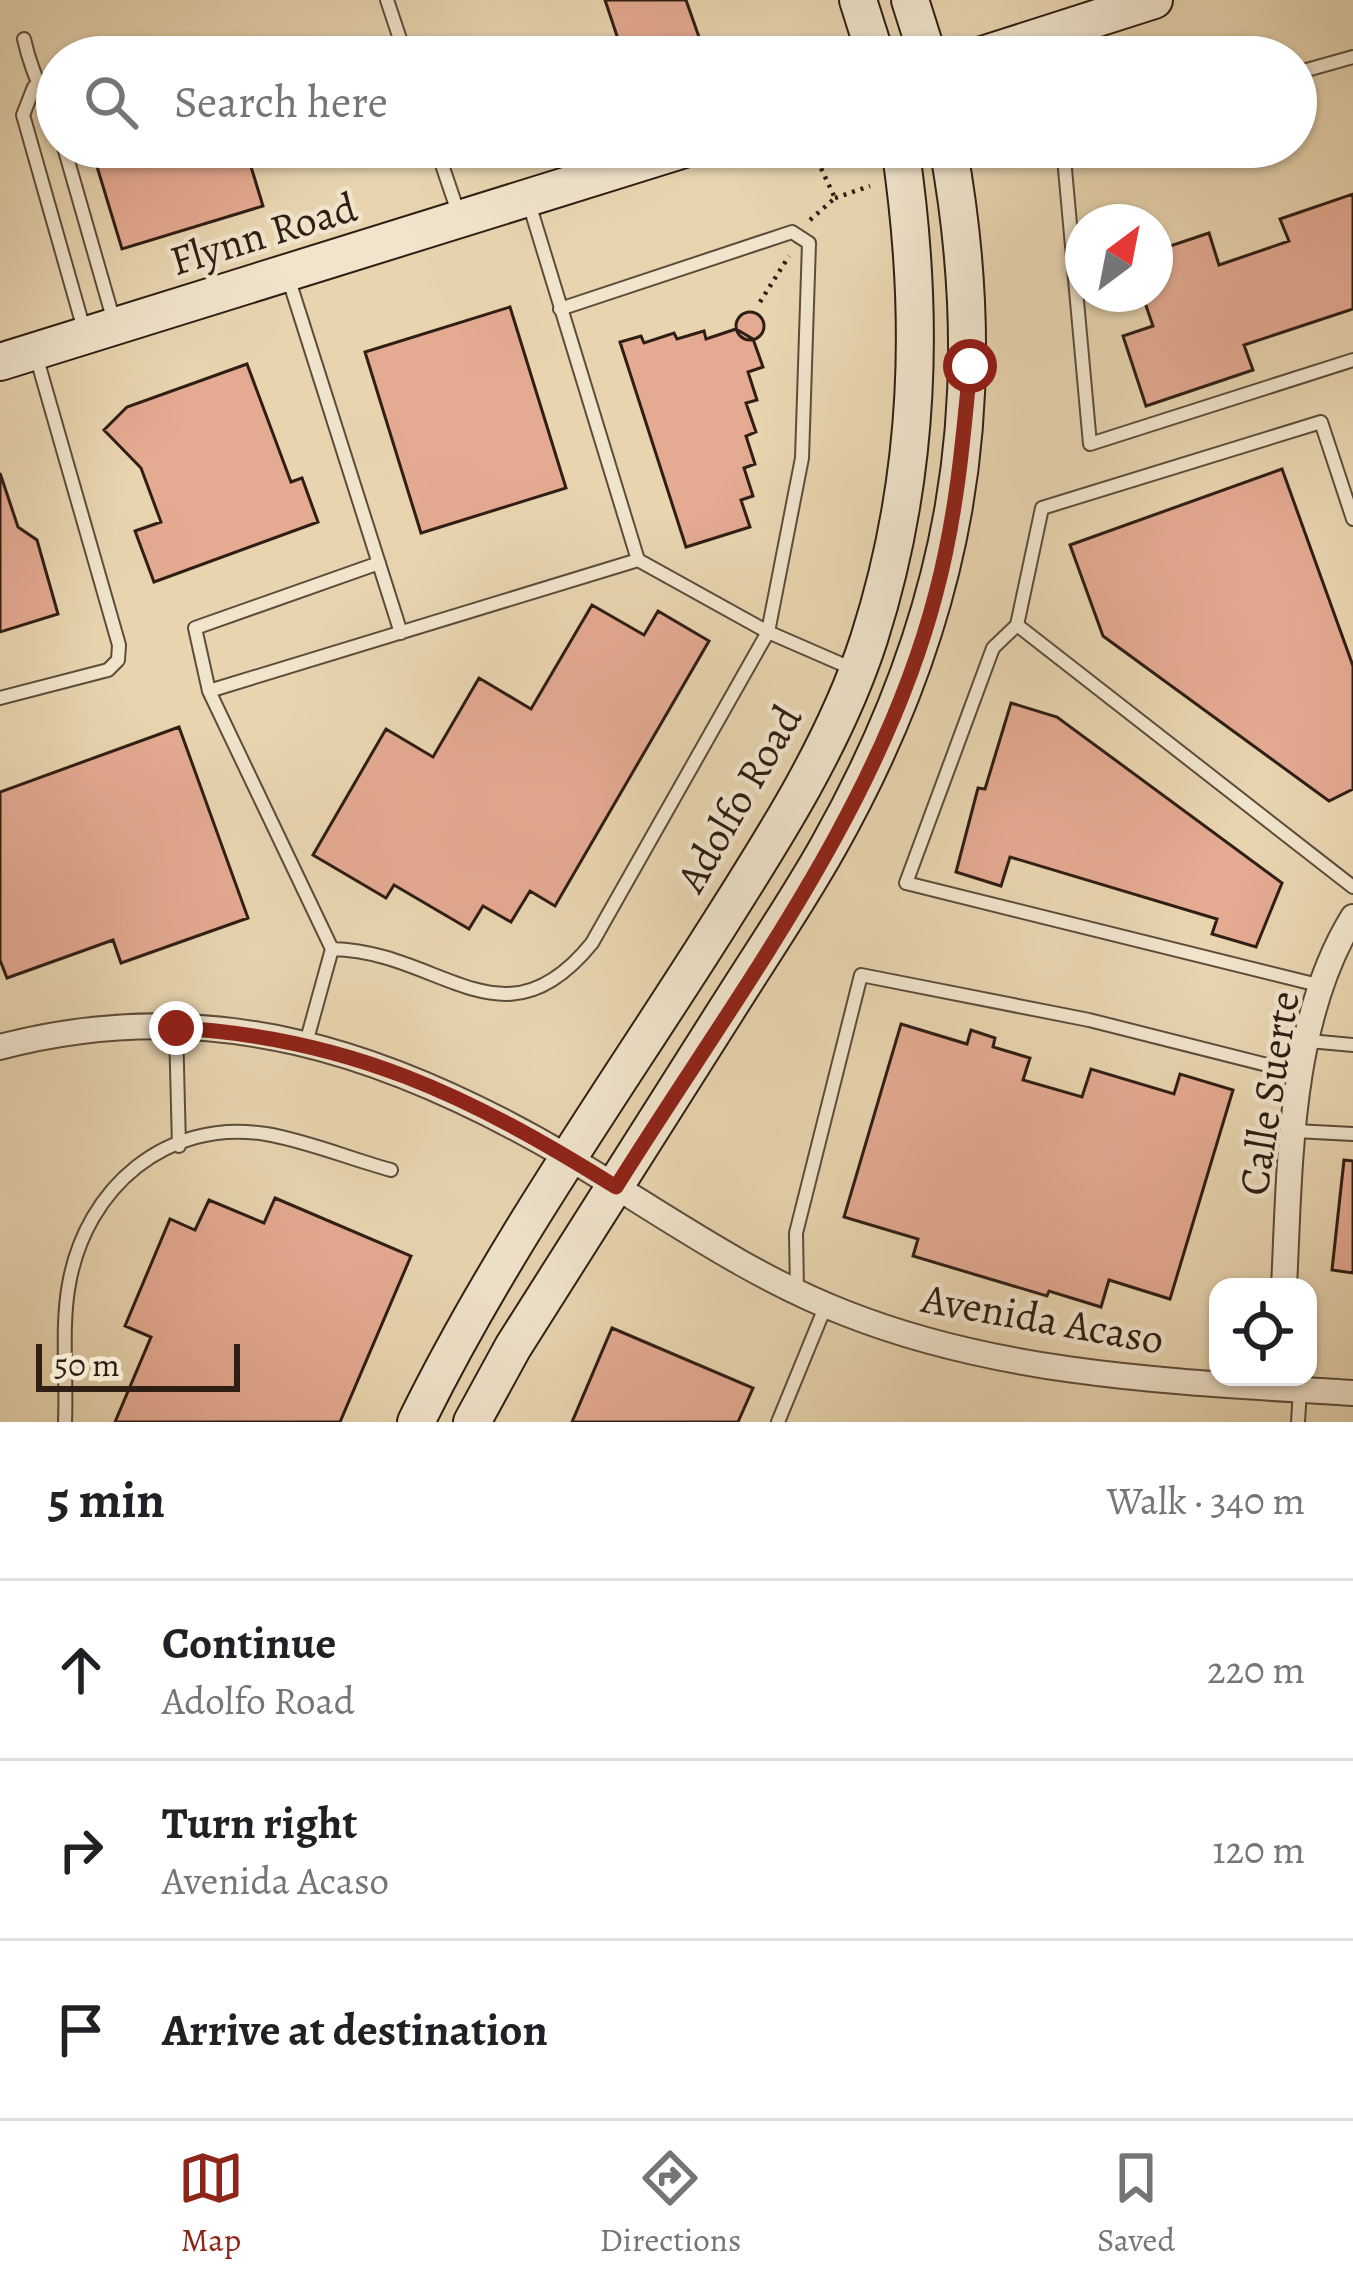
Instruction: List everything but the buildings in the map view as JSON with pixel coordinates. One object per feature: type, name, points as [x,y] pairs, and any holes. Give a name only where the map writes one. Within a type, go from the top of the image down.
[{"type":"main road","points":[[858,0],[869,36]]},
{"type":"main road","points":[[910,0],[921,36]]},
{"type":"main road","points":[[1042,36],[1154,0]]},
{"type":"main road","name":"Flynn Road","points":[[17,357],[623,168]]},
{"type":"main road","name":"Adolfo Road","points":[[416,1422],[479,1300],[786,815],[856,670],[882,592],[912,444],[916,254],[903,168]]},
{"type":"main road","points":[[472,1422],[513,1347],[828,848],[878,748],[936,596],[952,523],[970,366],[969,276],[951,168]]},
{"type":"street","name":"Calle Suerte","points":[[1285,1278],[1294,1131],[1309,1041],[1323,986],[1353,916]]},
{"type":"street","name":"Avenida Acaso","points":[[0,1048],[100,1030],[176,1028],[305,1043],[391,1067],[452,1093],[826,1305],[931,1343],[1001,1359],[1209,1382]]},
{"type":"street","name":"Avenida Acaso","points":[[1294,1386],[1353,1393]]},
{"type":"lane","points":[[387,0],[399,36]]},
{"type":"lane","points":[[24,39],[34,87],[23,115],[36,151]]},
{"type":"lane","points":[[1317,67],[1353,57]]},
{"type":"lane","points":[[42,168],[100,331]]},
{"type":"lane","points":[[68,168],[100,331]]},
{"type":"lane","points":[[443,168],[460,219]]},
{"type":"lane","points":[[1065,168],[1090,444],[1353,360]]},
{"type":"lane","points":[[527,198],[638,560],[769,632],[856,670]]},
{"type":"lane","points":[[332,950],[371,950],[483,992],[531,995],[565,976],[592,944],[769,632],[802,458],[809,243],[792,232],[560,309]]},
{"type":"lane","points":[[286,273],[401,633]]},
{"type":"lane","points":[[0,698],[108,670],[118,660],[119,645],[17,357]]},
{"type":"lane","points":[[1323,986],[906,883],[992,648],[1017,625],[1042,508],[1321,422],[1353,519]]},
{"type":"lane","points":[[209,691],[638,560]]},
{"type":"lane","points":[[305,1043],[332,950],[209,691],[195,628],[379,563]]},
{"type":"lane","points":[[1017,625],[1353,887]]},
{"type":"lane","points":[[797,1292],[796,1233],[861,975],[1089,1020],[1303,1074]]},
{"type":"lane","points":[[176,1028],[178,1146]]},
{"type":"lane","points":[[1309,1041],[1353,1045]]},
{"type":"lane","points":[[1294,1131],[1353,1134]]},
{"type":"lane","points":[[65,1422],[68,1288],[82,1231],[109,1188],[178,1146],[211,1132],[267,1134],[391,1170]]},
{"type":"lane","points":[[778,1422],[826,1305]]},
{"type":"lane","points":[[1286,1386],[1298,1422]]},
{"type":"path","points":[[835,198],[870,186]]},
{"type":"route","points":[[176,1028],[262,1035],[328,1047],[391,1067],[452,1093],[616,1187],[828,848],[878,748],[936,596],[952,523],[970,366]]}]
